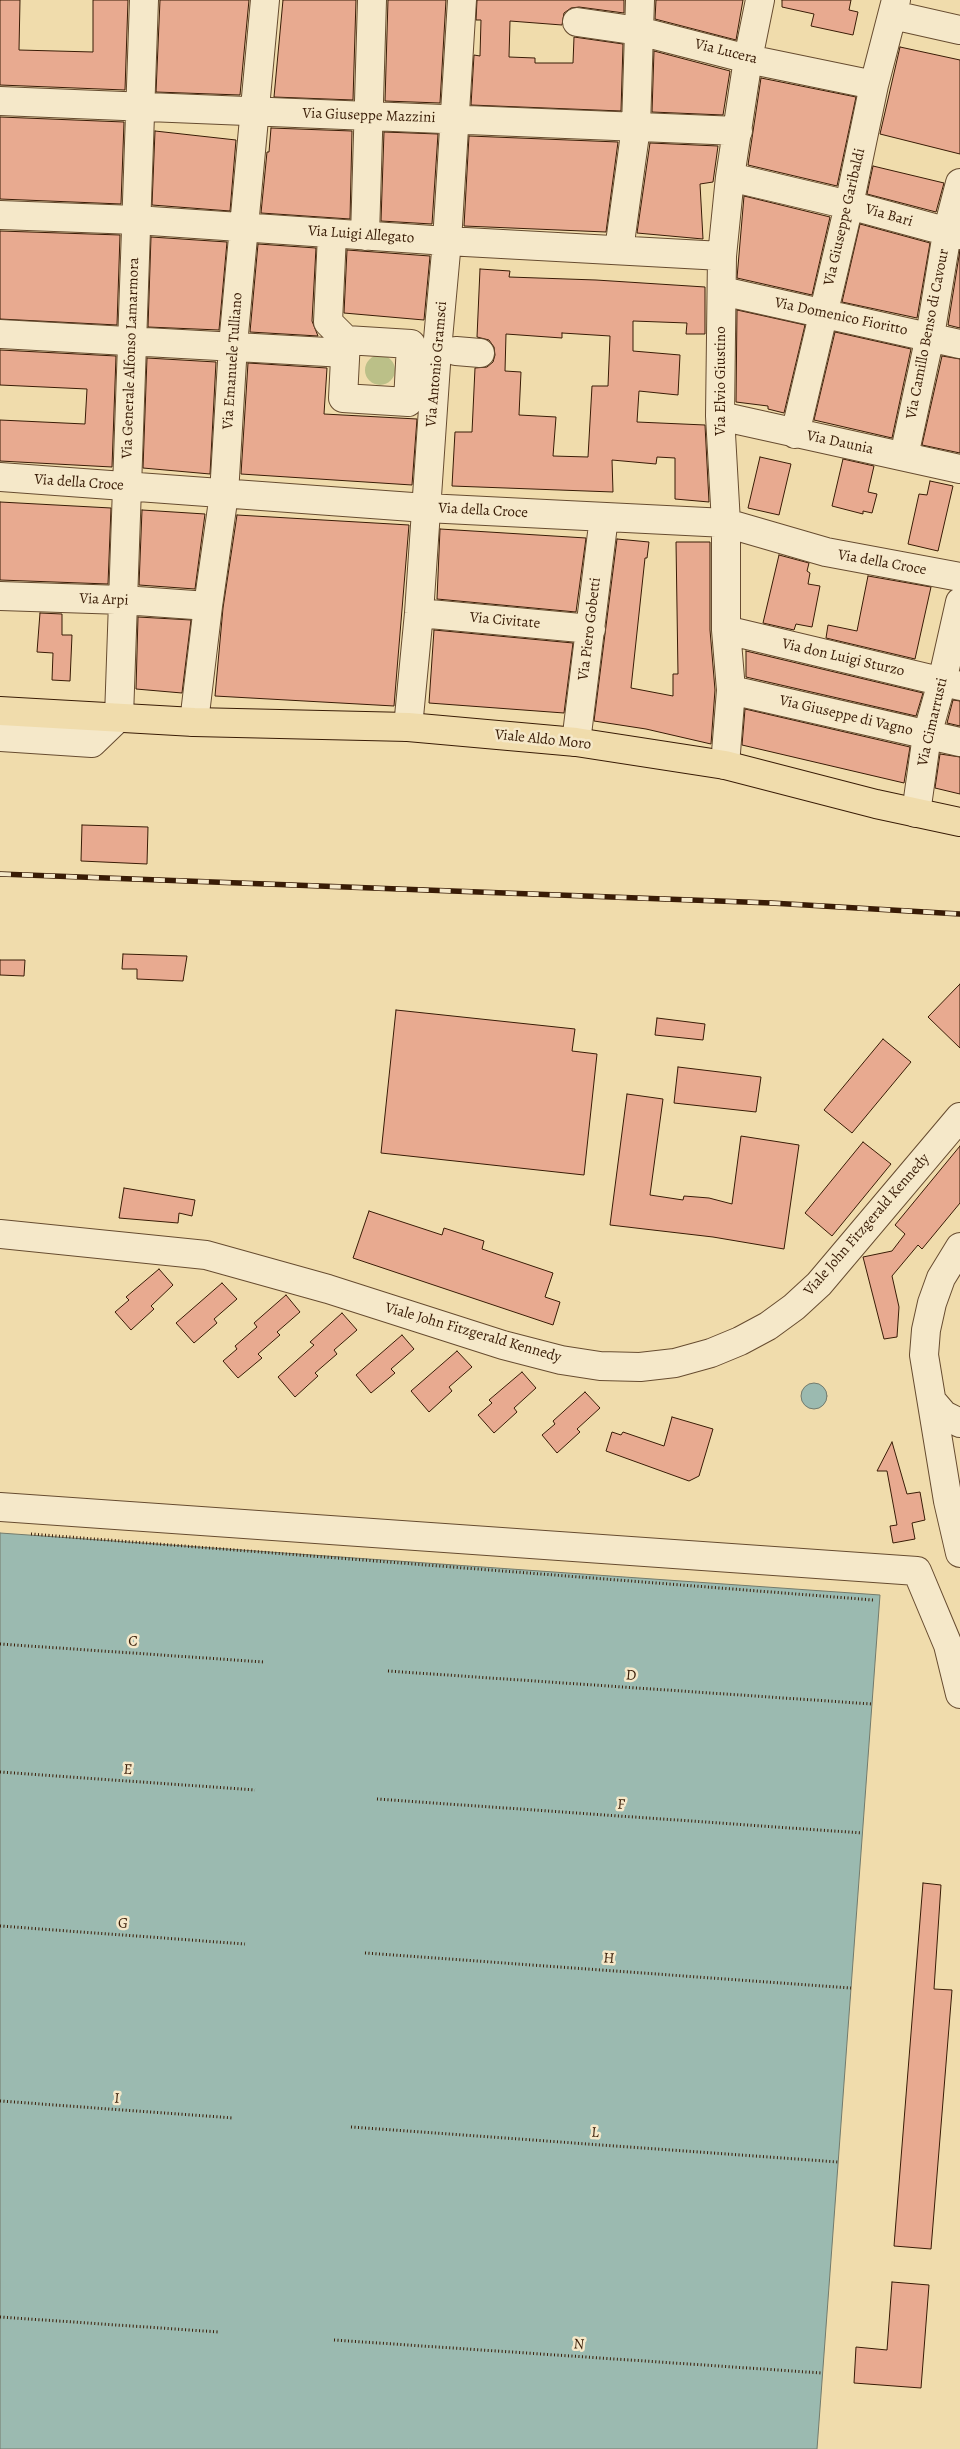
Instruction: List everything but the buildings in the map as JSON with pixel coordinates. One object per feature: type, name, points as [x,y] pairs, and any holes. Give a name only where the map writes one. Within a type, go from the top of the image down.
[{"type":"main road","name":"Viale Aldo Moro","points":[[0,711],[194,722],[408,727],[576,742],[726,765],[916,813],[960,822]]},
{"type":"street","name":"Via Generale Alfonso Lamarmora","points":[[119,717],[144,0]]},
{"type":"street","name":"Via Emanuele Tulliano","points":[[194,722],[224,494],[234,345],[265,0]]},
{"type":"street","points":[[364,236],[372,0]]},
{"type":"street","name":"Via Antonio Gramsci","points":[[408,727],[419,613],[426,508],[456,351],[447,241],[462,0]]},
{"type":"street","points":[[620,250],[636,127],[640,0]]},
{"type":"street","name":"Via Elvio Giustino","points":[[726,765],[731,690],[726,630],[726,523],[720,416],[722,256],[730,176],[748,58],[760,0]]},
{"type":"street","points":[[895,7],[960,30]]},
{"type":"street","name":"Via Giuseppe Garibaldi","points":[[795,434],[849,205],[874,85],[895,7]]},
{"type":"street","name":"Via Lucera","points":[[578,22],[639,31],[748,58],[874,85]]},
{"type":"street","name":"Via Giuseppe Mazzini","points":[[0,102],[738,131]]},
{"type":"street","name":"Via Bari","points":[[730,176],[849,205],[954,234]]},
{"type":"street","name":"Via Camillo Benso di Cavour","points":[[904,456],[954,234],[960,183]]},
{"type":"street","name":"Via Luigi Allegato","points":[[0,215],[136,220],[364,236],[722,256]]},
{"type":"street","points":[[0,334],[234,345],[346,346],[328,322],[332,234]]},
{"type":"street","name":"Via Domenico Fioritto","points":[[722,291],[960,344]]},
{"type":"street","name":"Via Daunia","points":[[720,416],[960,469]]},
{"type":"street","name":"Via della Croce","points":[[0,477],[426,508],[726,523],[826,552],[960,577]]},
{"type":"street","name":"Via Piero Gobetti","points":[[576,742],[604,517]]},
{"type":"street","name":"Via Arpi","points":[[0,596],[123,600],[208,606]]},
{"type":"street","name":"Via Cimarrusti","points":[[916,813],[927,734],[951,684],[960,602]]},
{"type":"street","name":"Via Civitate","points":[[419,613],[591,629]]},
{"type":"street","name":"Via don Luigi Sturzo","points":[[726,630],[951,684]]},
{"type":"street","name":"Via Giuseppe di Vagno","points":[[731,690],[960,742]]},
{"type":"street","points":[[0,737],[92,743],[119,717]]},
{"type":"street","name":"Viale John Fitzgerald Kennedy","points":[[0,1234],[182,1251],[215,1257],[328,1289],[503,1345],[561,1360],[600,1366],[640,1367],[676,1362],[711,1353],[740,1341],[768,1326],[794,1307],[819,1284],[960,1118]]},
{"type":"street","points":[[960,1248],[941,1278],[932,1303],[926,1330],[924,1355],[948,1501],[960,1553]]},
{"type":"street","points":[[932,1401],[944,1415],[960,1423]]},
{"type":"street","points":[[948,1501],[960,1463]]},
{"type":"street","points":[[0,1507],[917,1571],[948,1645],[960,1694]]},
{"type":"path","points":[[30,1534],[873,1600]]},
{"type":"path","name":"C","points":[[0,1644],[264,1662]]},
{"type":"path","name":"D","points":[[388,1671],[872,1704]]},
{"type":"path","name":"E","points":[[0,1772],[255,1790]]},
{"type":"path","name":"F","points":[[378,1799],[862,1833]]},
{"type":"path","name":"G","points":[[0,1926],[245,1944]]},
{"type":"path","name":"H","points":[[365,1953],[851,1988]]},
{"type":"path","name":"I","points":[[0,2102],[233,2118]]},
{"type":"path","name":"L","points":[[351,2127],[838,2162]]},
{"type":"path","points":[[0,2317],[219,2332]]},
{"type":"path","name":"N","points":[[334,2340],[822,2373]]},
{"type":"green space","points":[[380,355],[391,359],[395,370],[391,381],[380,385],[369,381],[365,370],[369,359]]},
{"type":"water","points":[[814,1383],[823,1387],[827,1396],[823,1405],[814,1409],[805,1405],[801,1396],[805,1387]]},
{"type":"water","points":[[0,1533],[880,1595],[817,2449],[0,2449]]},
{"type":"railway","points":[[0,874],[771,903],[960,914]]}]
